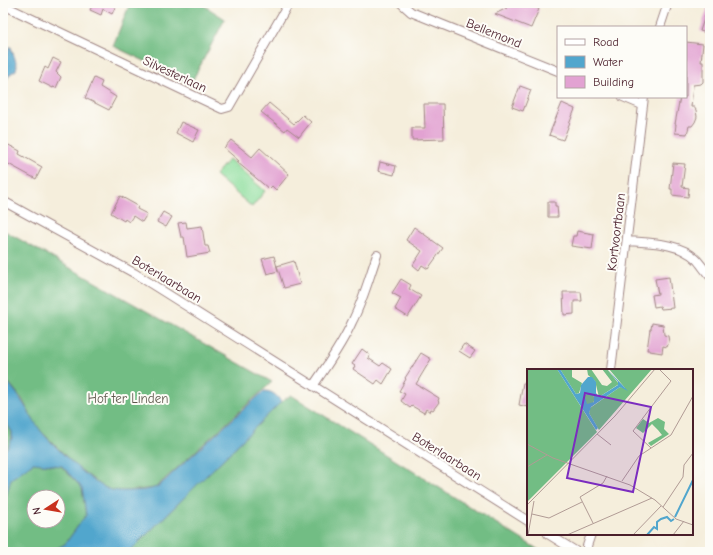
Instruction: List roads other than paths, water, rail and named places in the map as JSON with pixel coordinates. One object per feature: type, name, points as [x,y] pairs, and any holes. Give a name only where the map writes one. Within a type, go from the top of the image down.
[{"type":"street","name":"Silvesterlaan","points":[[3,5],[222,109],[229,107],[289,3]]},
{"type":"street","name":"Bellemond","points":[[401,3],[411,12],[557,71]]},
{"type":"street","points":[[660,26],[668,3]]},
{"type":"street","points":[[628,98],[643,101]]},
{"type":"street","name":"Kortvoortbaan","points":[[611,369],[643,101]]},
{"type":"street","name":"Boterlaarbaan","points":[[3,201],[134,272],[527,520]]},
{"type":"street","points":[[627,241],[669,246],[686,252],[695,258],[710,276]]},
{"type":"street","points":[[313,386],[342,343],[366,289],[376,255]]},
{"type":"street","points":[[550,535],[577,552]]},
{"type":"street","points":[[588,552],[587,546],[590,535]]},
{"type":"water","points":[[9,47],[11,47],[17,65],[16,70],[10,74],[7,79],[3,79],[3,60],[7,55]]},
{"type":"water","points":[[3,378],[16,392],[36,424],[54,445],[87,476],[105,487],[116,491],[146,490],[157,487],[264,391],[274,394],[281,402],[129,552],[50,552],[65,544],[86,515],[82,488],[62,466],[33,463],[11,479],[3,507],[3,452],[8,447],[12,438],[12,432],[3,417]]},
{"type":"park label","name":"Hof ter Linden","points":[[128,398]]}]
